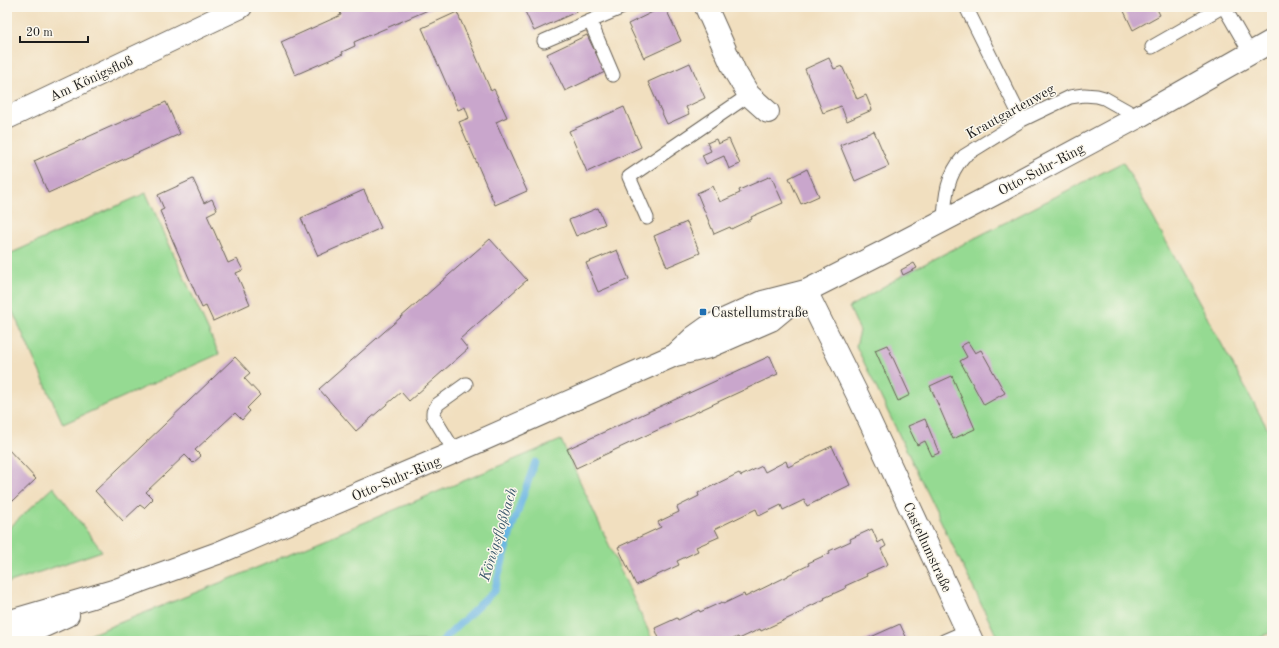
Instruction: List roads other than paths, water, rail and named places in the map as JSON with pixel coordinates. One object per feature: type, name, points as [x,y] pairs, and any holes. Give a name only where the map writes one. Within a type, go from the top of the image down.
[{"type":"street","name":"Am Königsfloß","points":[[7,118],[241,7]]},
{"type":"street","points":[[706,7],[735,72],[749,95],[768,112]]},
{"type":"street","name":"Otto-Suhr-Ring","points":[[7,622],[113,591],[218,553],[455,452],[675,355],[709,347],[771,320],[806,290],[944,221],[1138,117],[1272,41]]},
{"type":"street","name":"Castellumstraße","points":[[806,290],[858,396],[969,636]]},
{"type":"street","name":"Otto-Suhr-Ring","points":[[12,641],[58,620],[113,591]]},
{"type":"lane","points":[[544,41],[623,7]]},
{"type":"lane","points":[[1152,47],[1223,7],[1251,54]]},
{"type":"lane","points":[[967,9],[1022,120]]},
{"type":"lane","points":[[590,21],[614,75]]},
{"type":"lane","points":[[647,218],[629,177],[749,95]]},
{"type":"lane","name":"Krautgartenweg","points":[[944,221],[945,196],[957,164],[964,156],[1022,120],[1070,97],[1084,95],[1104,98],[1138,117]]},
{"type":"lane","points":[[455,452],[433,416],[433,412],[438,404],[466,384]]},
{"type":"lane","name":"Castellumstraße","points":[[944,641],[969,636]]},
{"type":"waterway","name":"Königsfloßbach","points":[[442,641],[494,591],[513,525],[535,462]]},
{"type":"place","name":"Castellumstraße","points":[[703,312]]}]
